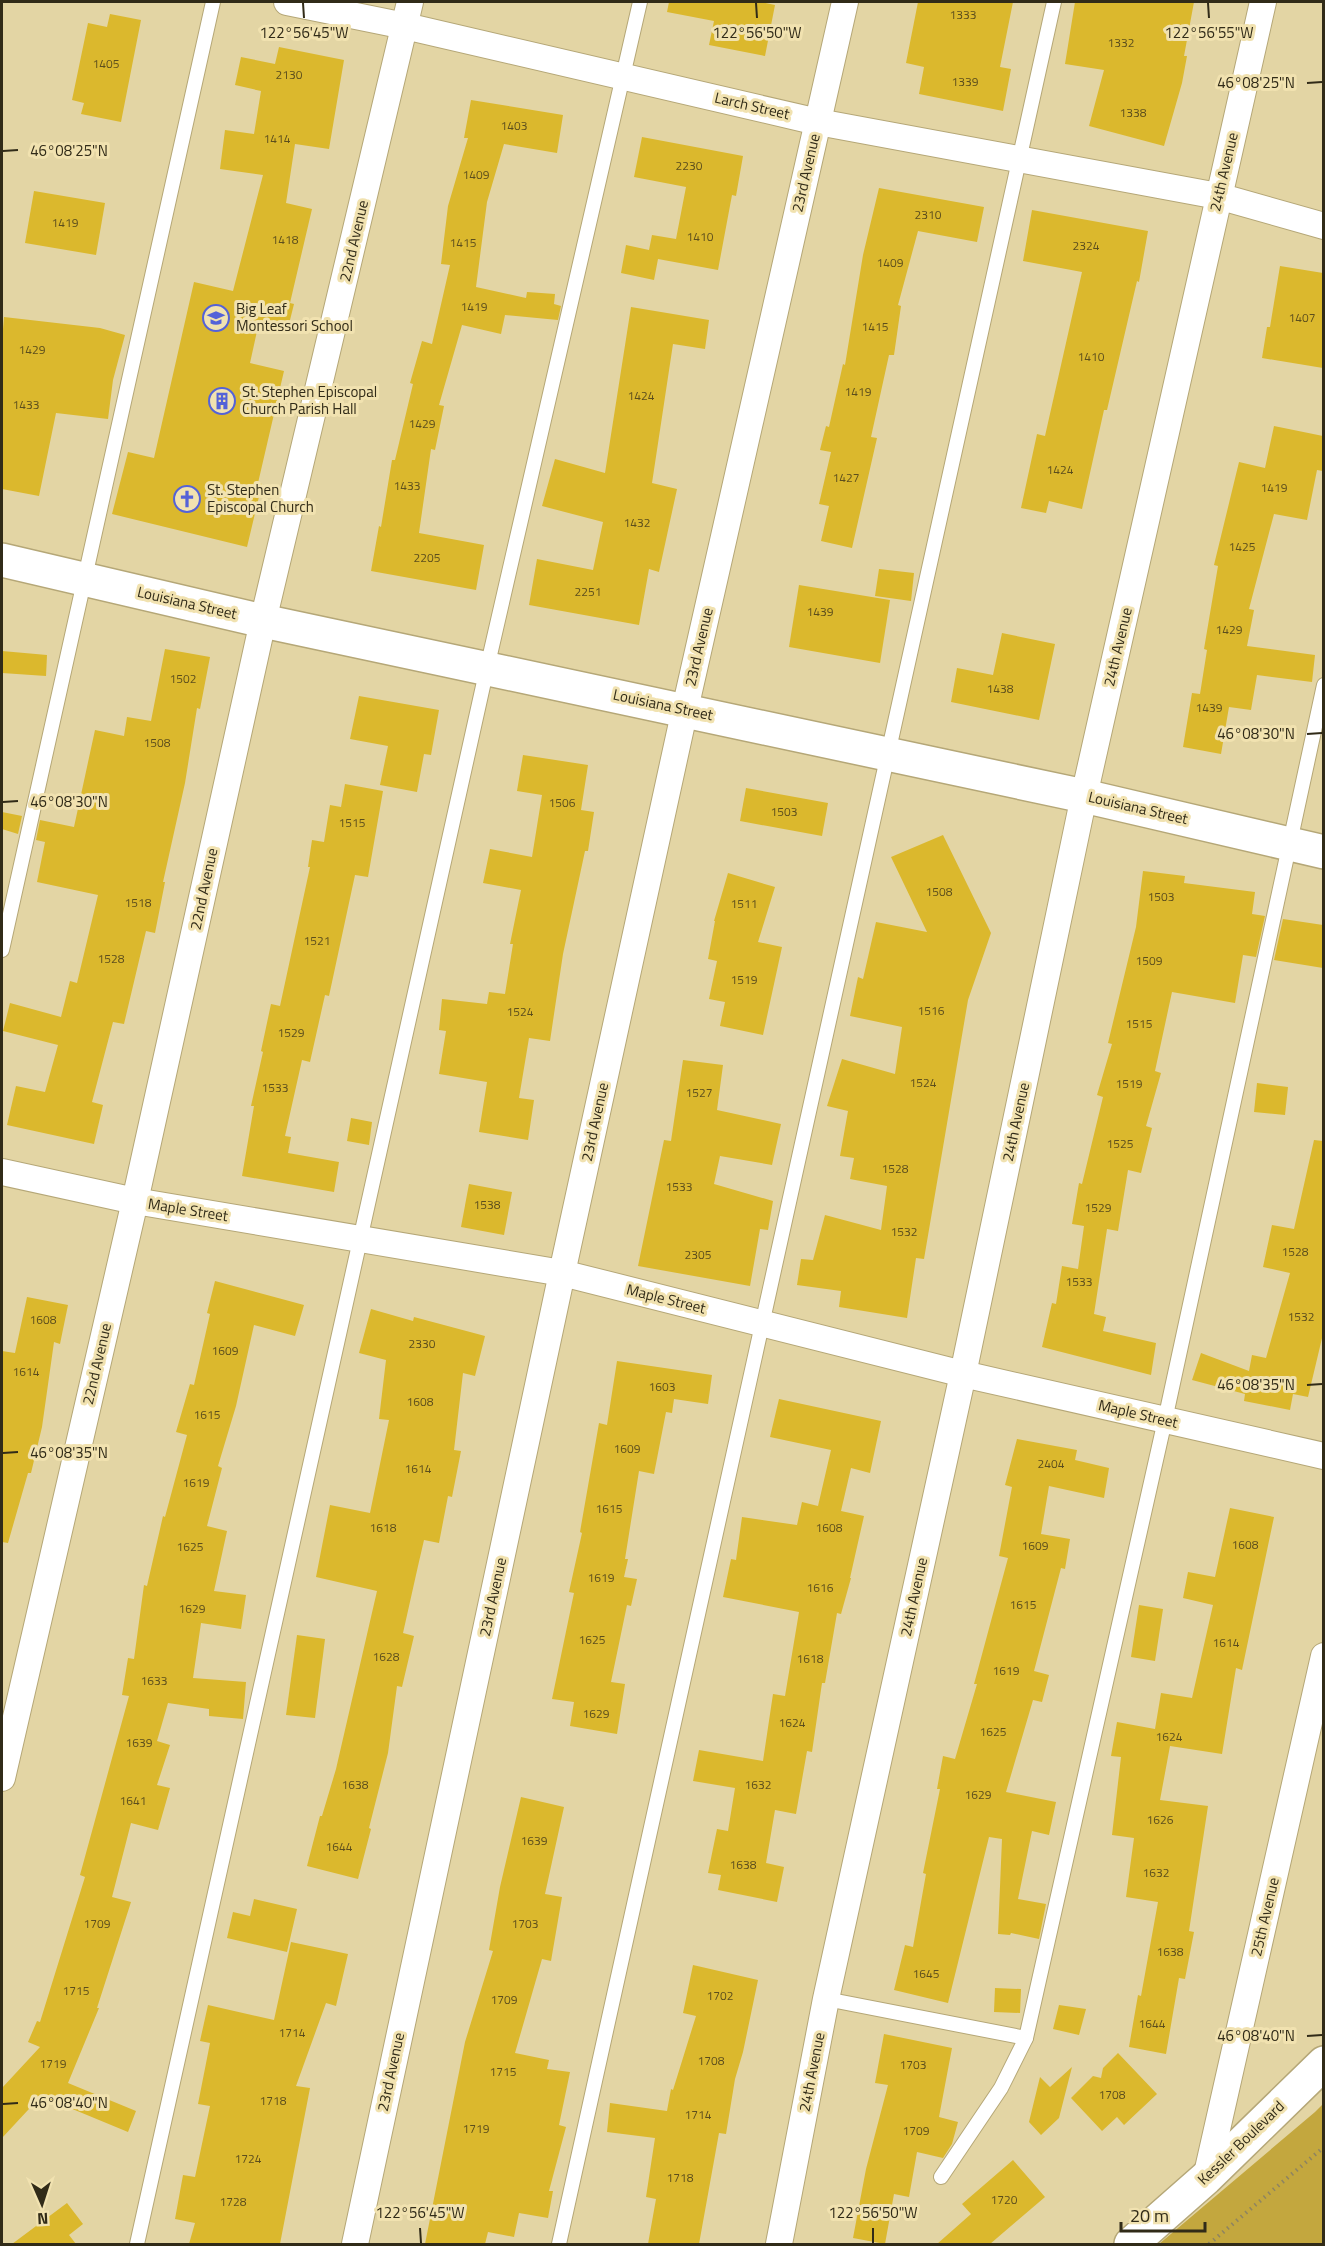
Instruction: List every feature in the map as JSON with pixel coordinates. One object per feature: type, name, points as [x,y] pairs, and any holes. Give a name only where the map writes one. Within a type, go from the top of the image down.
[{"type":"street","name":"Larch Street","points":[[287,2],[407,14],[624,77],[818,122],[1218,196],[1323,226]]},
{"type":"street","name":"23rd Avenue","points":[[355,2244],[562,1273],[685,710],[844,2]]},
{"type":"street","name":"24th Avenue","points":[[779,2244],[826,1999],[963,1374],[1084,796],[1263,2]]},
{"type":"street","name":"22nd Avenue","points":[[2,1778],[135,1201],[263,621],[407,14]]},
{"type":"street","name":"Louisiana Street","points":[[2,560],[263,621],[889,753],[1323,852]]},
{"type":"street","name":"Maple Street","points":[[2,1172],[135,1201],[562,1273],[963,1374],[1323,1456]]},
{"type":"street","name":"25th Avenue","points":[[1206,2178],[1323,1656]]},
{"type":"street","name":"Kessler Boulevard","points":[[1131,2244],[1206,2178],[1323,2063]]},
{"type":"lane","points":[[2,950],[213,2]]},
{"type":"lane","points":[[136,2244],[487,668],[640,2]]},
{"type":"lane","points":[[559,2244],[1054,2]]},
{"type":"lane","points":[[941,2177],[1001,2088],[1026,2038],[1165,1420],[1323,685]]},
{"type":"lane","points":[[826,1999],[1026,2038]]},
{"type":"path","points":[[1209,2244],[1323,2147]]},
{"type":"shaded area","points":[[1323,2104],[1323,2244],[1159,2244],[1315,2112]]},
{"type":"building","points":[[669,2],[761,2],[775,5],[765,56],[709,45],[714,21],[667,12]]},
{"type":"building","points":[[918,2],[1013,2],[1000,67],[1011,69],[1003,111],[919,94],[924,67],[906,63]]},
{"type":"building","points":[[1075,2],[1194,2],[1184,56],[1187,56],[1182,83],[1164,146],[1089,126],[1104,70],[1065,64]]},
{"type":"building","points":[[110,14],[141,20],[121,122],[81,114],[84,103],[72,100],[88,23],[107,27]]},
{"type":"building","points":[[279,47],[344,60],[329,149],[295,144],[286,203],[312,209],[290,303],[294,304],[288,328],[259,322],[250,363],[284,371],[258,483],[262,484],[247,547],[112,514],[128,452],[154,458],[194,282],[233,291],[263,175],[220,169],[225,130],[254,134],[261,91],[235,85],[241,57],[275,64]]},
{"type":"building","points":[[471,100],[563,115],[557,153],[504,144],[487,202],[476,287],[526,298],[527,292],[555,294],[554,304],[561,306],[558,320],[505,315],[501,334],[462,325],[439,405],[444,406],[435,450],[431,449],[419,533],[484,545],[476,590],[371,571],[392,460],[395,460],[413,384],[410,383],[422,341],[432,344],[450,265],[441,264],[448,206],[468,138],[464,138]]},
{"type":"building","points":[[642,137],[743,156],[736,196],[732,195],[718,270],[658,259],[654,280],[621,273],[626,245],[649,250],[652,235],[676,239],[686,187],[634,177]]},
{"type":"building","points":[[879,188],[984,207],[977,242],[918,231],[898,305],[901,306],[894,355],[889,355],[871,437],[877,438],[852,548],[821,541],[829,506],[819,504],[831,452],[820,450],[826,426],[829,427],[843,364],[845,365],[863,255]]},
{"type":"building","points":[[34,191],[105,203],[96,255],[25,243]]},
{"type":"building","points":[[1032,210],[1148,231],[1139,282],[1137,281],[1107,410],[1104,410],[1082,509],[1049,501],[1046,513],[1021,508],[1037,434],[1045,436],[1082,272],[1023,261]]},
{"type":"building","points":[[1280,266],[1323,273],[1323,368],[1262,358],[1267,327],[1270,327]]},
{"type":"building","points":[[631,307],[709,320],[705,349],[673,344],[652,483],[677,489],[659,572],[649,569],[639,625],[529,605],[537,559],[593,570],[603,522],[542,506],[555,459],[605,473]]},
{"type":"building","points":[[4,317],[100,328],[125,335],[113,380],[108,419],[56,413],[39,496],[2,489]]},
{"type":"building","points":[[1274,426],[1323,436],[1323,471],[1317,470],[1307,520],[1274,514],[1249,609],[1254,610],[1247,646],[1315,655],[1312,682],[1257,675],[1251,710],[1229,707],[1221,754],[1183,747],[1192,693],[1200,694],[1207,650],[1204,649],[1218,566],[1214,565],[1239,462],[1265,468]]},
{"type":"building","points":[[879,569],[914,573],[911,601],[875,596]]},
{"type":"building","points":[[799,585],[890,600],[880,663],[789,647]]},
{"type":"building","points":[[1002,633],[1055,644],[1039,720],[951,702],[957,668],[993,675]]},
{"type":"building","points":[[165,649],[210,657],[200,709],[197,708],[185,783],[163,882],[165,882],[155,933],[146,931],[124,1024],[113,1022],[92,1102],[103,1105],[94,1144],[7,1125],[16,1086],[45,1092],[58,1045],[3,1031],[10,1003],[61,1017],[70,981],[77,983],[98,895],[37,882],[45,842],[36,840],[40,820],[74,827],[95,730],[124,736],[127,717],[151,721]]},
{"type":"building","points":[[2,651],[47,655],[46,676],[2,673]]},
{"type":"building","points":[[359,696],[439,710],[431,755],[424,754],[417,792],[380,785],[388,746],[350,739]]},
{"type":"building","points":[[523,755],[588,765],[581,810],[594,812],[588,851],[585,851],[563,954],[550,1041],[529,1038],[519,1098],[534,1100],[528,1140],[479,1132],[487,1082],[439,1074],[446,1031],[439,1030],[442,999],[487,1004],[489,992],[505,994],[513,944],[510,944],[521,890],[483,883],[490,849],[532,857],[542,795],[517,791]]},
{"type":"building","points":[[345,784],[383,791],[368,877],[355,875],[329,996],[325,995],[310,1062],[302,1060],[285,1136],[291,1137],[288,1153],[339,1162],[334,1192],[242,1176],[254,1106],[251,1106],[263,1052],[261,1051],[271,1004],[280,1006],[310,867],[308,867],[312,840],[324,842],[330,805],[341,807]]},
{"type":"building","points":[[746,788],[828,803],[822,836],[740,821]]},
{"type":"building","points":[[2,812],[22,816],[18,834],[2,829]]},
{"type":"building","points":[[943,835],[991,933],[968,1000],[924,1259],[916,1258],[907,1318],[839,1307],[841,1291],[797,1285],[801,1259],[813,1260],[825,1215],[881,1230],[887,1186],[850,1179],[854,1158],[840,1156],[848,1111],[827,1106],[842,1059],[895,1074],[902,1027],[850,1016],[858,977],[863,979],[876,922],[927,932],[891,857]]},
{"type":"building","points":[[1143,871],[1185,876],[1184,883],[1255,892],[1252,914],[1265,916],[1256,957],[1243,955],[1235,1003],[1172,992],[1155,1071],[1161,1073],[1146,1126],[1152,1128],[1141,1173],[1128,1170],[1118,1231],[1107,1229],[1094,1314],[1106,1317],[1103,1331],[1156,1343],[1151,1375],[1042,1347],[1052,1303],[1056,1304],[1062,1266],[1078,1269],[1084,1226],[1072,1224],[1079,1183],[1082,1184],[1103,1097],[1097,1095],[1112,1044],[1108,1043],[1136,927]]},
{"type":"building","points":[[728,873],[775,887],[758,942],[782,947],[763,1035],[720,1026],[725,1002],[709,999],[717,961],[708,959],[714,921]]},
{"type":"building","points":[[1283,919],[1323,925],[1323,968],[1274,960]]},
{"type":"building","points":[[683,1060],[723,1065],[717,1110],[781,1124],[772,1165],[720,1156],[714,1184],[773,1201],[768,1230],[760,1229],[750,1286],[638,1266],[664,1140],[671,1141]]},
{"type":"building","points":[[1257,1083],[1288,1087],[1285,1115],[1254,1112]]},
{"type":"building","points":[[351,1118],[372,1122],[369,1145],[347,1141]]},
{"type":"building","points":[[1314,1140],[1323,1141],[1323,1334],[1308,1397],[1293,1394],[1290,1410],[1244,1401],[1245,1394],[1192,1380],[1201,1353],[1249,1371],[1252,1355],[1266,1358],[1290,1273],[1263,1267],[1272,1225],[1294,1229]]},
{"type":"building","points":[[469,1184],[512,1192],[504,1235],[461,1227]]},
{"type":"building","points":[[215,1281],[304,1305],[295,1336],[254,1325],[236,1406],[218,1466],[222,1468],[207,1526],[227,1531],[214,1591],[246,1595],[241,1629],[201,1623],[193,1678],[246,1682],[243,1719],[209,1716],[209,1709],[168,1703],[157,1741],[170,1745],[157,1785],[170,1788],[158,1830],[131,1823],[112,1897],[131,1902],[97,2008],[99,2008],[68,2083],[136,2111],[128,2132],[41,2096],[2,2138],[2,2088],[40,2047],[28,2042],[37,2021],[40,2022],[85,1877],[80,1875],[129,1696],[122,1695],[128,1658],[134,1659],[144,1585],[147,1586],[163,1516],[165,1517],[187,1435],[176,1432],[190,1384],[194,1385]]},
{"type":"building","points":[[27,1297],[68,1305],[60,1344],[54,1342],[42,1427],[31,1473],[28,1473],[8,1543],[2,1542],[2,1351],[15,1353]]},
{"type":"building","points":[[371,1309],[413,1321],[414,1317],[485,1336],[475,1376],[463,1373],[454,1450],[461,1451],[452,1497],[448,1496],[439,1543],[424,1540],[403,1633],[414,1636],[402,1687],[397,1686],[388,1753],[358,1879],[307,1866],[320,1816],[322,1816],[336,1769],[377,1591],[316,1577],[330,1505],[370,1513],[389,1420],[379,1419],[386,1360],[359,1353]]},
{"type":"building","points":[[617,1361],[712,1375],[708,1404],[674,1399],[672,1413],[666,1412],[654,1474],[639,1471],[624,1577],[637,1579],[631,1606],[627,1605],[611,1682],[625,1684],[617,1734],[570,1726],[574,1702],[552,1699],[574,1593],[569,1592],[582,1533],[580,1532],[599,1423],[607,1425]]},
{"type":"building","points":[[779,1399],[881,1421],[870,1473],[851,1468],[841,1511],[864,1516],[841,1614],[837,1613],[825,1683],[822,1683],[812,1752],[807,1751],[796,1814],[775,1810],[766,1863],[784,1867],[777,1902],[718,1890],[721,1875],[708,1873],[717,1829],[728,1831],[735,1788],[693,1781],[699,1750],[763,1761],[773,1694],[785,1696],[799,1612],[723,1597],[731,1559],[736,1560],[742,1517],[797,1525],[802,1502],[818,1506],[831,1450],[770,1437]]},
{"type":"building","points":[[1017,1439],[1077,1450],[1075,1460],[1109,1468],[1104,1498],[1049,1486],[1041,1534],[1070,1539],[1065,1569],[1061,1568],[1034,1671],[1049,1675],[1042,1702],[1033,1700],[1006,1792],[1056,1802],[1049,1835],[1032,1831],[1018,1899],[1046,1904],[1039,1939],[1011,1933],[1010,1935],[998,1934],[1002,1839],[989,1837],[948,2003],[894,1990],[905,1945],[913,1947],[926,1874],[923,1873],[940,1789],[937,1789],[943,1756],[955,1759],[977,1684],[974,1684],[1008,1558],[999,1556],[1012,1487],[1005,1485]]},
{"type":"building","points":[[1230,1508],[1274,1517],[1242,1670],[1236,1668],[1222,1754],[1170,1746],[1160,1800],[1208,1806],[1189,1931],[1194,1932],[1185,1979],[1179,1978],[1166,2054],[1129,2047],[1158,1902],[1126,1897],[1134,1838],[1112,1835],[1121,1757],[1111,1756],[1117,1722],[1155,1729],[1161,1693],[1192,1698],[1213,1605],[1183,1598],[1188,1572],[1215,1577]]},
{"type":"building","points":[[1139,1605],[1163,1609],[1155,1661],[1131,1657]]},
{"type":"building","points":[[297,1635],[325,1639],[315,1718],[286,1715]]},
{"type":"building","points":[[521,1797],[564,1807],[545,1894],[562,1897],[551,1961],[542,1959],[515,2053],[549,2060],[547,2069],[570,2072],[559,2125],[566,2127],[549,2191],[553,2191],[548,2218],[519,2213],[514,2237],[488,2232],[485,2244],[425,2244],[465,2042],[493,1951],[489,1950],[500,1887]]},
{"type":"building","points":[[254,1899],[297,1909],[287,1952],[227,1938],[233,1912],[250,1916]]},
{"type":"building","points":[[291,1942],[348,1954],[336,2006],[326,2003],[296,2086],[310,2088],[280,2244],[189,2244],[195,2223],[175,2219],[183,2175],[195,2177],[210,2106],[198,2104],[210,2043],[200,2041],[208,2005],[274,2020]]},
{"type":"building","points":[[693,1965],[758,1980],[735,2079],[726,2134],[719,2133],[699,2244],[648,2244],[656,2199],[646,2197],[655,2138],[607,2132],[610,2103],[667,2111],[671,2089],[673,2090],[696,2016],[683,2013]]},
{"type":"building","points":[[995,1988],[1021,1989],[1020,2013],[994,2012]]},
{"type":"building","points":[[1059,2005],[1086,2009],[1079,2035],[1053,2029]]},
{"type":"building","points":[[884,2034],[952,2048],[939,2117],[958,2122],[952,2144],[943,2158],[917,2152],[909,2197],[894,2194],[885,2244],[853,2238],[866,2169],[888,2085],[875,2083]]},
{"type":"building","points":[[1118,2053],[1157,2094],[1124,2125],[1117,2117],[1102,2131],[1071,2098],[1093,2076],[1101,2078],[1103,2068]]},
{"type":"building","points":[[1072,2067],[1059,2118],[1041,2135],[1029,2122],[1040,2077],[1050,2087]]},
{"type":"building","points":[[1013,2160],[1045,2197],[990,2244],[937,2244],[971,2214],[962,2204]]},
{"type":"building","points":[[67,2203],[83,2224],[69,2235],[76,2244],[12,2244]]},
{"type":"place","name":"Big Leaf Montessori School","points":[[216,318]]},
{"type":"place","name":"St. Stephen Episcopal Church Parish Hall","points":[[222,401]]},
{"type":"place","name":"St. Stephen Episcopal Church","points":[[187,499]]}]
